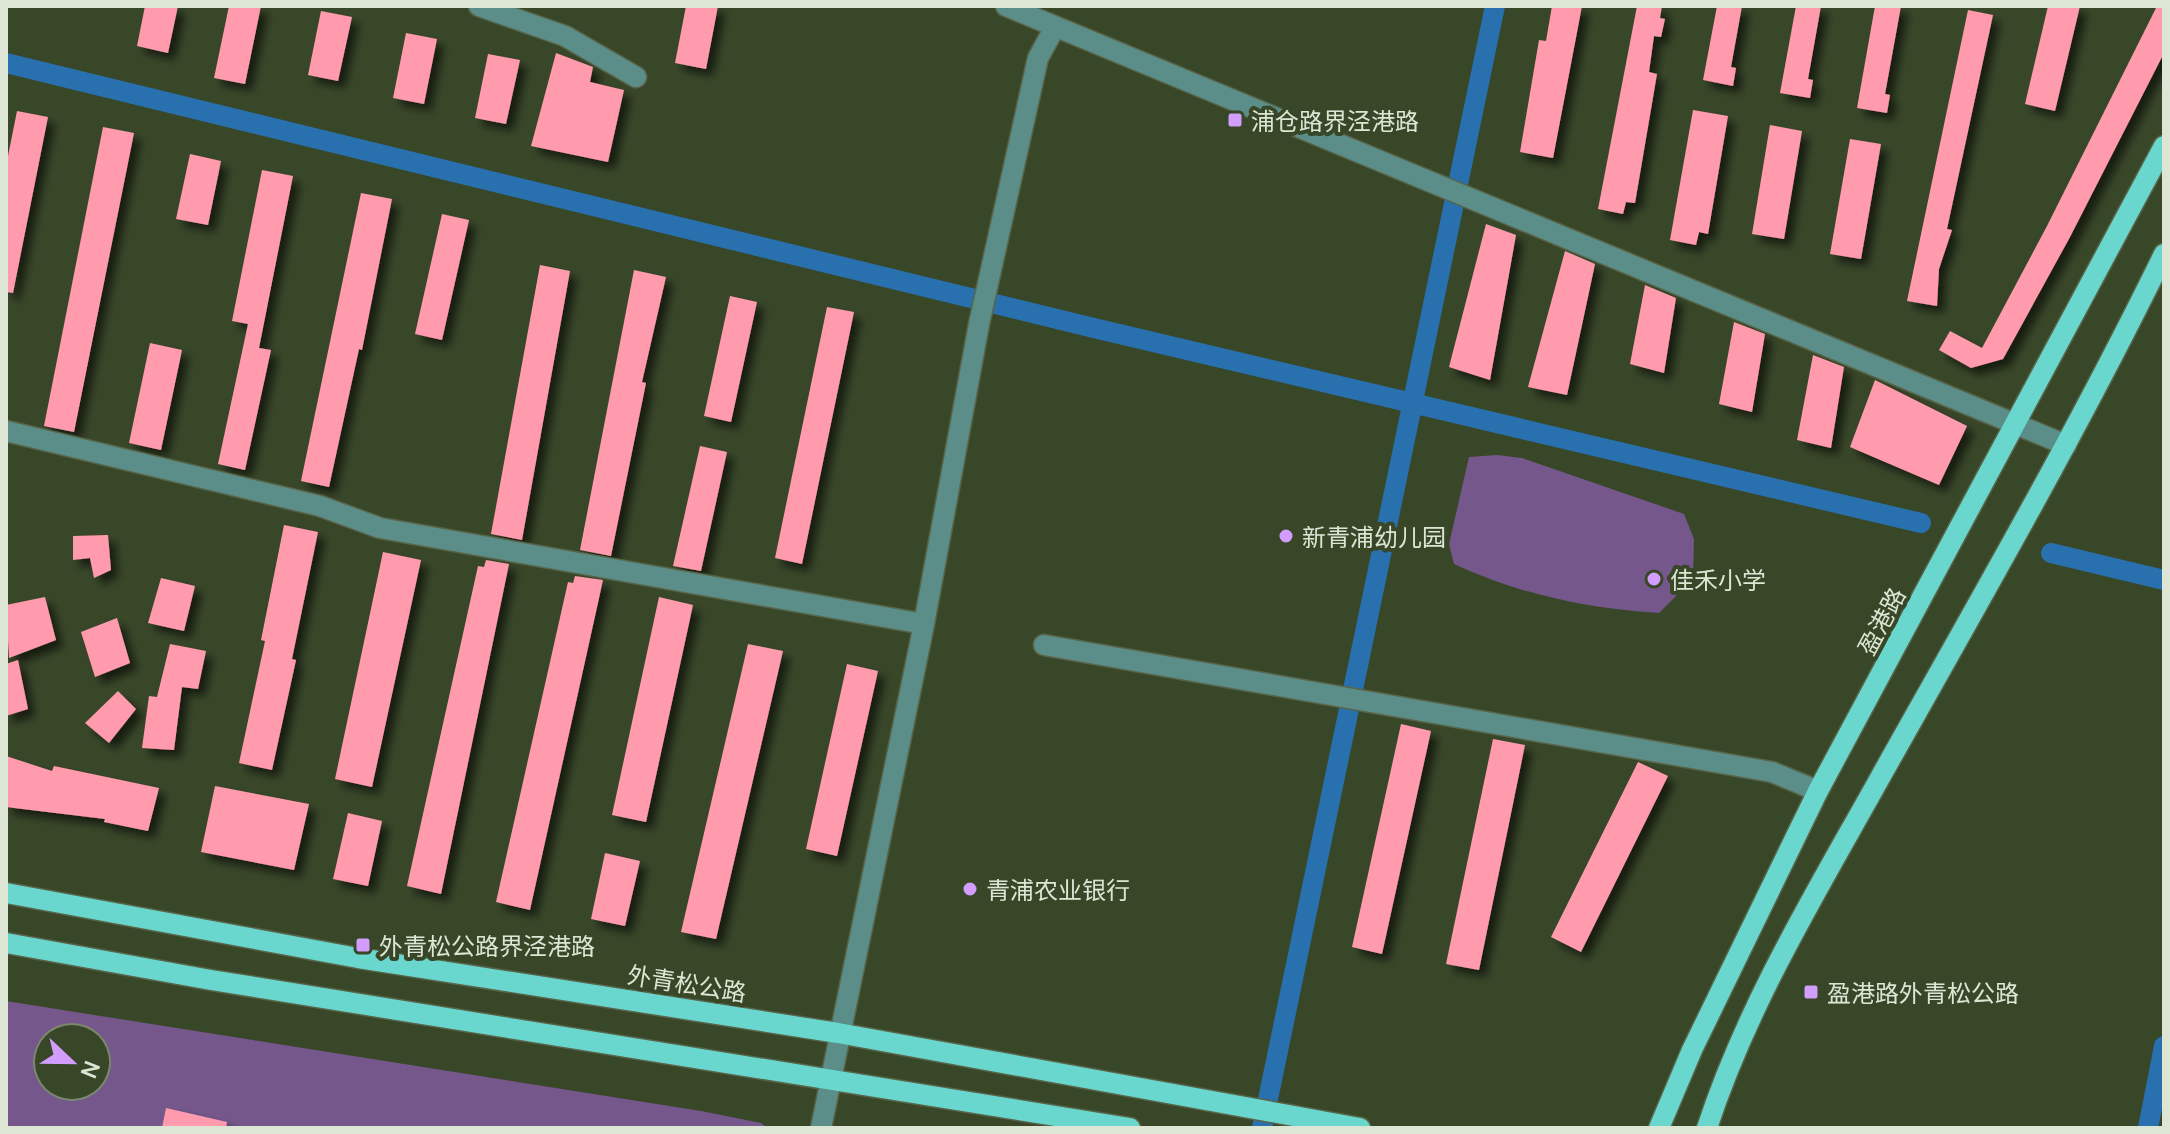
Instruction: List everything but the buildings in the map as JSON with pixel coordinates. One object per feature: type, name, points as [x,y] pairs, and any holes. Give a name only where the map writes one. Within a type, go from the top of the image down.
[{"type":"main road","name":"盈港路","points":[[1659,1128],[1692,1050],[1818,791],[2164,146]]},
{"type":"main road","points":[[1707,1128],[1728,1064],[1773,969],[2066,445],[2164,254]]},
{"type":"main road","name":"外青松公路","points":[[6,893],[358,958],[838,1033],[1231,1107],[1360,1128]]},
{"type":"main road","points":[[6,943],[211,980],[1130,1128]]},
{"type":"street","points":[[479,6],[565,36],[636,77]]},
{"type":"street","points":[[1013,7],[1422,180],[2066,445]]},
{"type":"street","points":[[821,1128],[924,624],[979,324],[1038,58],[1055,27]]},
{"type":"street","points":[[6,431],[320,506],[380,528],[924,624]]},
{"type":"street","points":[[1044,645],[1772,772],[1818,791]]},
{"type":"shaded area","points":[[1497,455],[1522,458],[1684,514],[1694,539],[1693,579],[1659,613],[1606,608],[1554,598],[1503,584],[1454,564],[1449,544],[1469,457]]},
{"type":"shaded area","points":[[6,1001],[701,1111],[761,1123],[767,1128],[6,1128]]},
{"type":"waterway","points":[[1262,1128],[1495,6]]},
{"type":"waterway","points":[[6,63],[1098,329],[1921,523]]},
{"type":"waterway","points":[[2051,553],[2164,580]]},
{"type":"waterway","points":[[2148,1128],[2164,1046]]},
{"type":"place","name":"浦仓路界泾港路","points":[[1235,120]]},
{"type":"place","name":"新青浦幼儿园","points":[[1286,536]]},
{"type":"place","name":"佳禾小学","points":[[1654,579]]},
{"type":"place","name":"青浦农业银行","points":[[970,889]]},
{"type":"place","name":"外青松公路界泾港路","points":[[363,945]]},
{"type":"place","name":"盈港路外青松公路","points":[[1811,992]]}]
